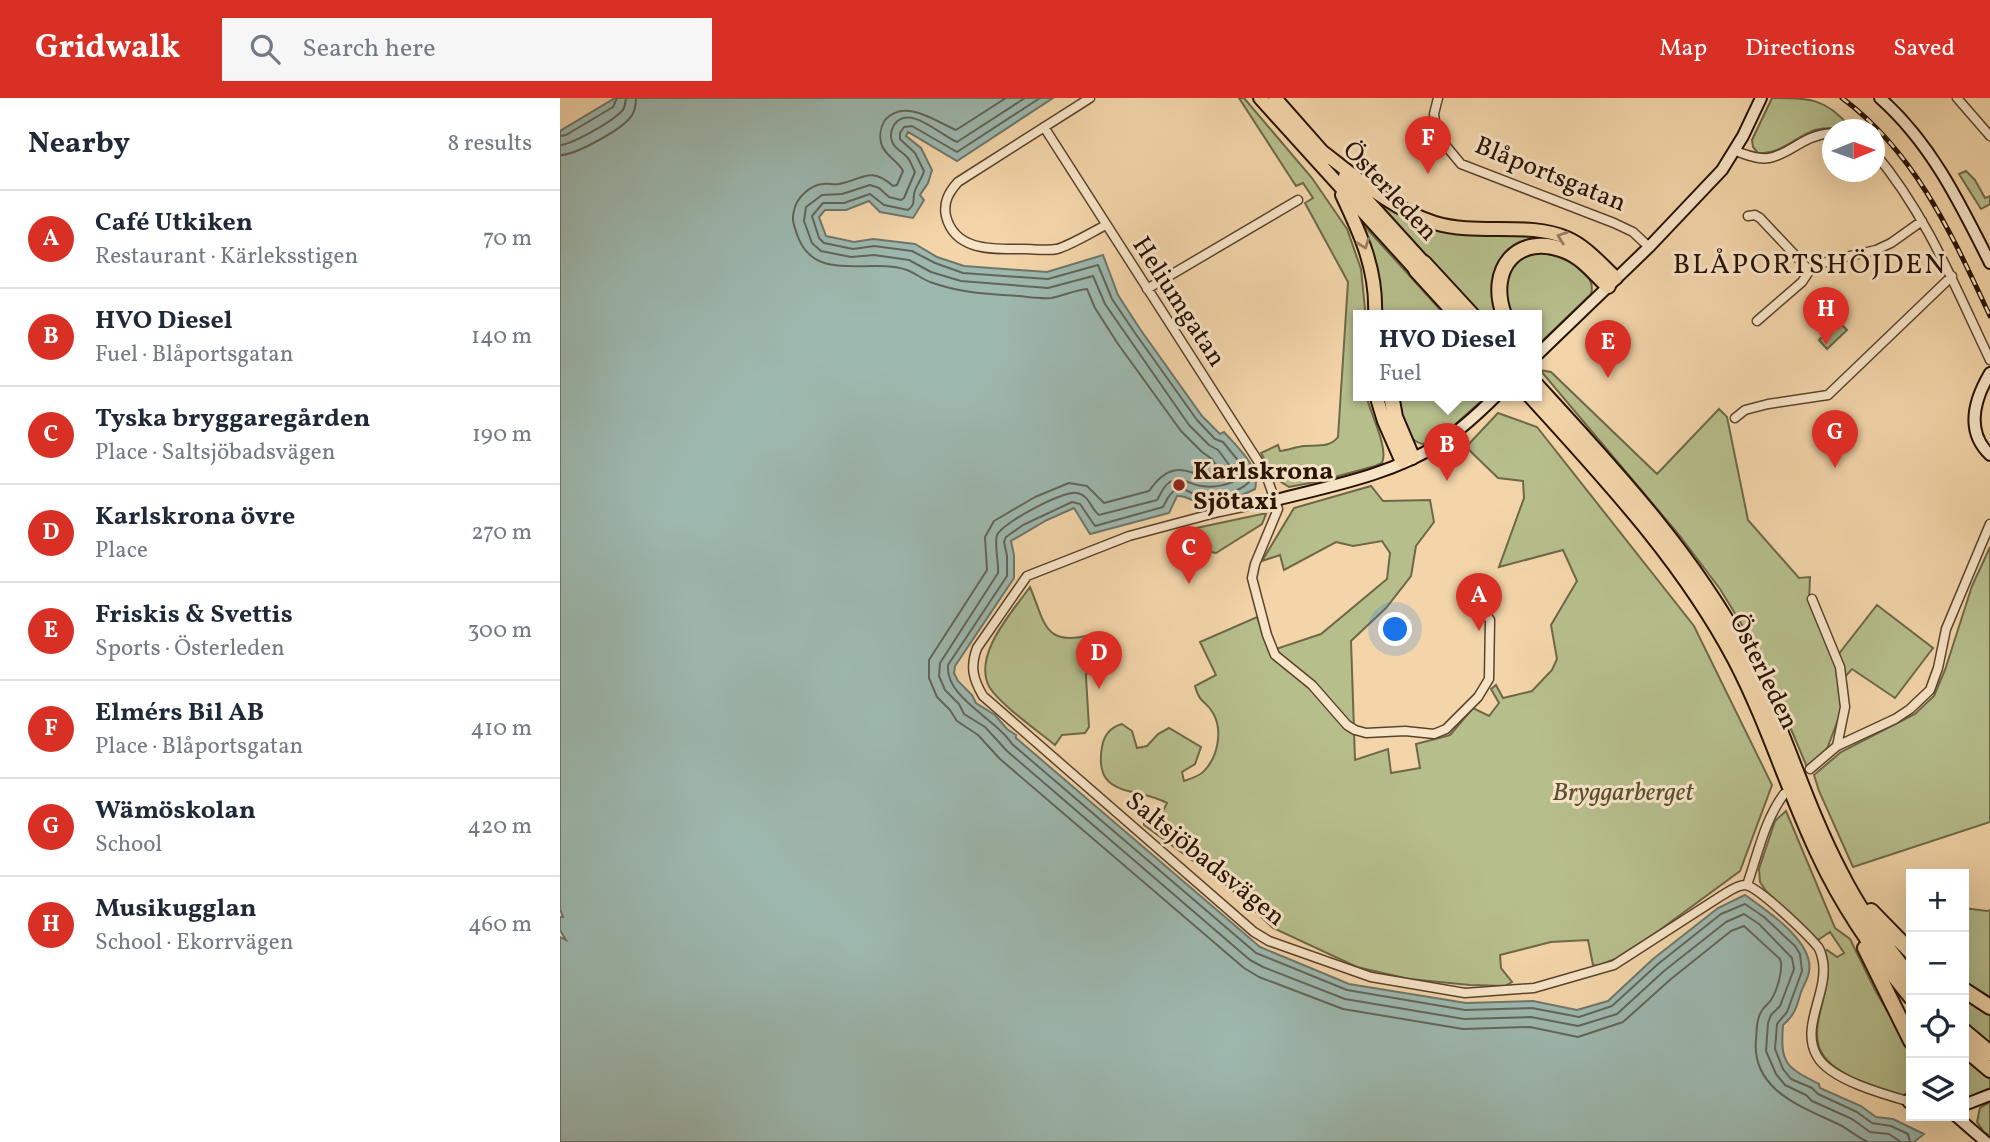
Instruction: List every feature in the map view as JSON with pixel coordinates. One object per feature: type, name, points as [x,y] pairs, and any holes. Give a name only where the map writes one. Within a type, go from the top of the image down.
[{"type":"highway","points":[[1502,310],[1498,295],[1499,278],[1505,265],[1513,256],[1533,247],[1544,246],[1569,252],[1612,282]]},
{"type":"highway","name":"Österleden","points":[[1420,267],[1453,310]]},
{"type":"highway","name":"Österleden","points":[[1420,267],[1467,310]]},
{"type":"highway","points":[[1392,401],[1407,460]]},
{"type":"highway","name":"Österleden","points":[[1538,401],[1660,543],[1700,598],[1760,710],[1817,852],[1854,920],[1909,995]]},
{"type":"highway","name":"Österleden","points":[[1539,401],[1661,526],[1710,594],[1752,668],[1839,871],[1887,948],[1906,972]]},
{"type":"highway","points":[[1839,871],[1877,918],[1906,948]]},
{"type":"highway","points":[[1854,920],[1877,976],[1906,1031]]},
{"type":"highway","points":[[1969,993],[1990,1007]]},
{"type":"highway","points":[[1969,1035],[1990,1053]]},
{"type":"highway","points":[[1969,1052],[1990,1070]]},
{"type":"main road","name":"Österleden","points":[[1260,98],[1336,182],[1420,267]]},
{"type":"main road","name":"Österleden","points":[[1275,98],[1420,267]]},
{"type":"main road","points":[[1322,152],[1370,187],[1422,218],[1465,229],[1531,230],[1557,234],[1577,243],[1612,282]]},
{"type":"main road","points":[[1336,182],[1369,258],[1375,310]]},
{"type":"main road","points":[[1378,401],[1384,421],[1407,460]]},
{"type":"street","points":[[1090,98],[958,182],[947,194],[945,212],[950,230],[960,240],[976,247],[1057,249],[1106,225]]},
{"type":"street","name":"Blåportsgatan","points":[[1438,98],[1434,114],[1437,135],[1461,164],[1614,223],[1633,232],[1649,247]]},
{"type":"street","points":[[1542,350],[1706,188],[1735,151],[1761,98]]},
{"type":"street","points":[[1880,98],[1930,152],[1990,263]]},
{"type":"street","points":[[1957,98],[1990,136]]},
{"type":"street","name":"Heliumgatan","points":[[1044,127],[1265,472],[1276,500]]},
{"type":"street","points":[[1735,151],[1758,158],[1772,158],[1804,140],[1822,134]]},
{"type":"street","points":[[1885,165],[1922,221],[1952,276],[1990,360]]},
{"type":"street","points":[[1147,289],[1298,200]]},
{"type":"street","points":[[1748,216],[1755,215],[1760,218],[1809,270]]},
{"type":"street","points":[[1757,321],[1802,282],[1809,270],[1832,260],[1876,250],[1922,221]]},
{"type":"street","points":[[1735,418],[1745,410],[1768,404],[1828,395],[1952,276]]},
{"type":"street","points":[[1990,373],[1978,395],[1973,417],[1977,437],[1990,455]]},
{"type":"street","points":[[1472,594],[1490,620],[1489,679],[1478,697],[1452,724],[1434,734],[1405,731],[1366,733],[1347,725],[1312,685],[1275,655],[1252,578],[1258,555],[1277,517],[1279,509],[1276,500],[1367,475],[1407,460],[1438,445],[1471,421],[1491,401]]},
{"type":"street","name":"Saltsjöbadsvägen","points":[[1276,500],[1129,536],[1027,576],[977,648],[972,670],[975,683],[983,696],[1254,932],[1269,941],[1371,977],[1465,993],[1534,988],[1614,965],[1721,896],[1738,886],[1747,885]]},
{"type":"street","points":[[1810,769],[1837,746],[1895,719],[1930,690],[1938,668],[1946,629],[1990,524]]},
{"type":"street","points":[[1812,599],[1840,667],[1845,707],[1837,746]]},
{"type":"street","points":[[1784,794],[1775,806],[1767,825],[1747,885],[1761,893],[1819,949],[1824,971],[1812,1028],[1812,1043],[1816,1056],[1826,1069],[1906,1099]]},
{"type":"street","points":[[1969,1103],[1990,1095]]},
{"type":"street","points":[[1969,1118],[1973,1131]]},
{"type":"street","points":[[1962,1121],[1986,1142]]},
{"type":"green space","points":[[1239,98],[1244,98],[1312,178],[1347,229],[1361,269],[1365,309],[1353,310],[1353,401],[1368,401],[1383,449],[1382,463],[1289,487],[1275,478],[1261,453],[1278,445],[1280,451],[1318,446],[1335,441],[1338,437],[1348,282],[1305,203],[1313,198],[1303,183],[1296,186]]},
{"type":"green space","points":[[1772,98],[1796,98],[1816,102],[1833,110],[1843,119],[1822,119],[1822,129],[1766,153],[1758,153],[1752,140]]},
{"type":"green space","points":[[1966,171],[1975,180],[1985,198],[1990,196],[1990,204],[1981,209],[1959,174]]},
{"type":"green space","points":[[1373,197],[1400,212],[1557,238],[1587,261],[1539,246],[1517,246],[1503,256],[1495,271],[1492,289],[1495,310],[1476,310]]},
{"type":"green space","points":[[1360,221],[1440,310],[1380,310],[1375,267]]},
{"type":"green space","points":[[1539,252],[1566,260],[1583,271],[1592,285],[1591,294],[1542,341],[1542,310],[1508,310],[1506,293],[1508,274],[1511,266],[1526,255]]},
{"type":"green space","points":[[1838,321],[1847,330],[1827,349],[1819,340]]},
{"type":"green space","points":[[1542,370],[1551,372],[1657,474],[1719,409],[1727,417],[1748,520],[1799,578],[1810,577],[1809,602],[1837,668],[1842,709],[1827,749],[1807,767],[1758,651],[1720,589],[1680,536]]},
{"type":"green space","points":[[1398,401],[1481,401],[1450,429],[1423,444],[1411,437]]},
{"type":"green space","name":"Bryggarberget","points":[[1498,413],[1537,427],[1694,626],[1772,785],[1740,871],[1657,932],[1615,959],[1598,966],[1593,965],[1588,940],[1551,942],[1500,955],[1501,968],[1512,982],[1505,986],[1409,979],[1357,967],[1273,928],[1229,887],[1144,825],[1144,816],[1164,809],[1167,803],[1110,783],[1101,764],[1106,735],[1111,729],[1122,724],[1132,731],[1137,748],[1147,746],[1158,734],[1169,728],[1201,747],[1195,764],[1182,772],[1184,781],[1204,771],[1216,751],[1218,727],[1213,713],[1199,696],[1195,686],[1216,675],[1200,642],[1257,617],[1270,651],[1321,634],[1387,579],[1390,553],[1382,541],[1353,546],[1336,542],[1284,570],[1280,555],[1262,561],[1294,508],[1371,486],[1383,501],[1430,500],[1434,522],[1416,546],[1411,576],[1386,608],[1351,641],[1355,760],[1388,749],[1391,773],[1420,768],[1416,744],[1450,735],[1473,708],[1489,716],[1499,703],[1491,689],[1496,685],[1503,698],[1532,691],[1552,670],[1557,659],[1551,625],[1577,581],[1563,550],[1499,567],[1524,498],[1523,481],[1498,478],[1466,447]]},
{"type":"green space","points":[[1266,514],[1262,524],[1216,553],[1196,549],[1187,530]]},
{"type":"green space","points":[[1990,547],[1990,822],[1853,867],[1814,775],[1841,752],[1915,714],[1934,696],[1972,586]]},
{"type":"green space","points":[[1030,587],[1043,621],[1055,635],[1075,638],[1090,635],[1086,677],[1089,727],[1085,733],[1062,735],[1055,745],[1002,702],[990,688],[986,675],[986,662],[996,634]]},
{"type":"green space","points":[[1877,605],[1933,648],[1895,698],[1852,669],[1844,678],[1838,655]]},
{"type":"green space","points":[[1786,811],[1835,928],[1850,939],[1876,992],[1901,1034],[1906,1047],[1906,1096],[1853,1078],[1840,1071],[1822,1054],[1817,1032],[1828,976],[1825,951],[1837,957],[1844,953],[1830,932],[1818,940],[1766,891],[1760,882],[1759,869],[1775,821]]},
{"type":"green space","points":[[1969,909],[1990,910],[1990,997],[1969,984]]},
{"type":"green space","points":[[1969,1001],[1990,1013],[1990,1044],[1969,1025]]},
{"type":"green space","points":[[1969,1062],[1990,1079],[1990,1088],[1969,1097]]},
{"type":"green space","points":[[1990,1102],[1990,1136],[1977,1122],[1980,1108]]},
{"type":"water","points":[[615,98],[1053,98],[957,161],[908,132],[906,136],[921,148],[932,170],[920,195],[924,200],[913,218],[880,212],[869,201],[846,210],[825,210],[819,217],[826,236],[854,242],[873,239],[915,244],[937,257],[964,266],[1047,272],[1103,255],[1118,295],[1140,329],[1202,416],[1220,434],[1224,432],[1247,458],[1255,473],[1255,489],[1235,498],[1213,502],[1199,502],[1177,496],[1169,513],[1090,534],[1074,508],[1011,541],[1014,578],[955,666],[954,673],[958,681],[976,703],[995,715],[1016,738],[1260,947],[1349,984],[1466,1003],[1533,1001],[1577,1010],[1608,1001],[1653,959],[1718,908],[1745,895],[1797,938],[1809,961],[1808,974],[1797,1006],[1783,1025],[1784,1056],[1788,1063],[1799,1073],[1819,1084],[1820,1088],[1861,1106],[1876,1117],[1893,1119],[1924,1134],[1914,1142],[560,1142],[560,937],[566,940],[560,930],[560,917],[563,917],[560,909],[560,131]]},
{"type":"railway","points":[[1842,98],[1868,120],[1911,170],[1946,226],[1990,316]]},
{"type":"place","name":"Elmérs Bil AB","points":[[1428,174]]},
{"type":"place","name":"Musikugglan","points":[[1826,345]]},
{"type":"place","name":"Friskis & Svettis","points":[[1608,378]]},
{"type":"place","name":"Wämöskolan","points":[[1835,468]]},
{"type":"place","name":"HVO Diesel","points":[[1447,481]]},
{"type":"place","name":"Karlskrona Sjötaxi","points":[[1179,485]]},
{"type":"place","name":"Tyska bryggaregården","points":[[1189,584]]},
{"type":"place","name":"Café Utkiken","points":[[1479,631]]},
{"type":"place","name":"Karlskrona övre","points":[[1099,689]]},
{"type":"district","name":"BLÅPORTSHÖJDEN","points":[[1810,263]]}]
